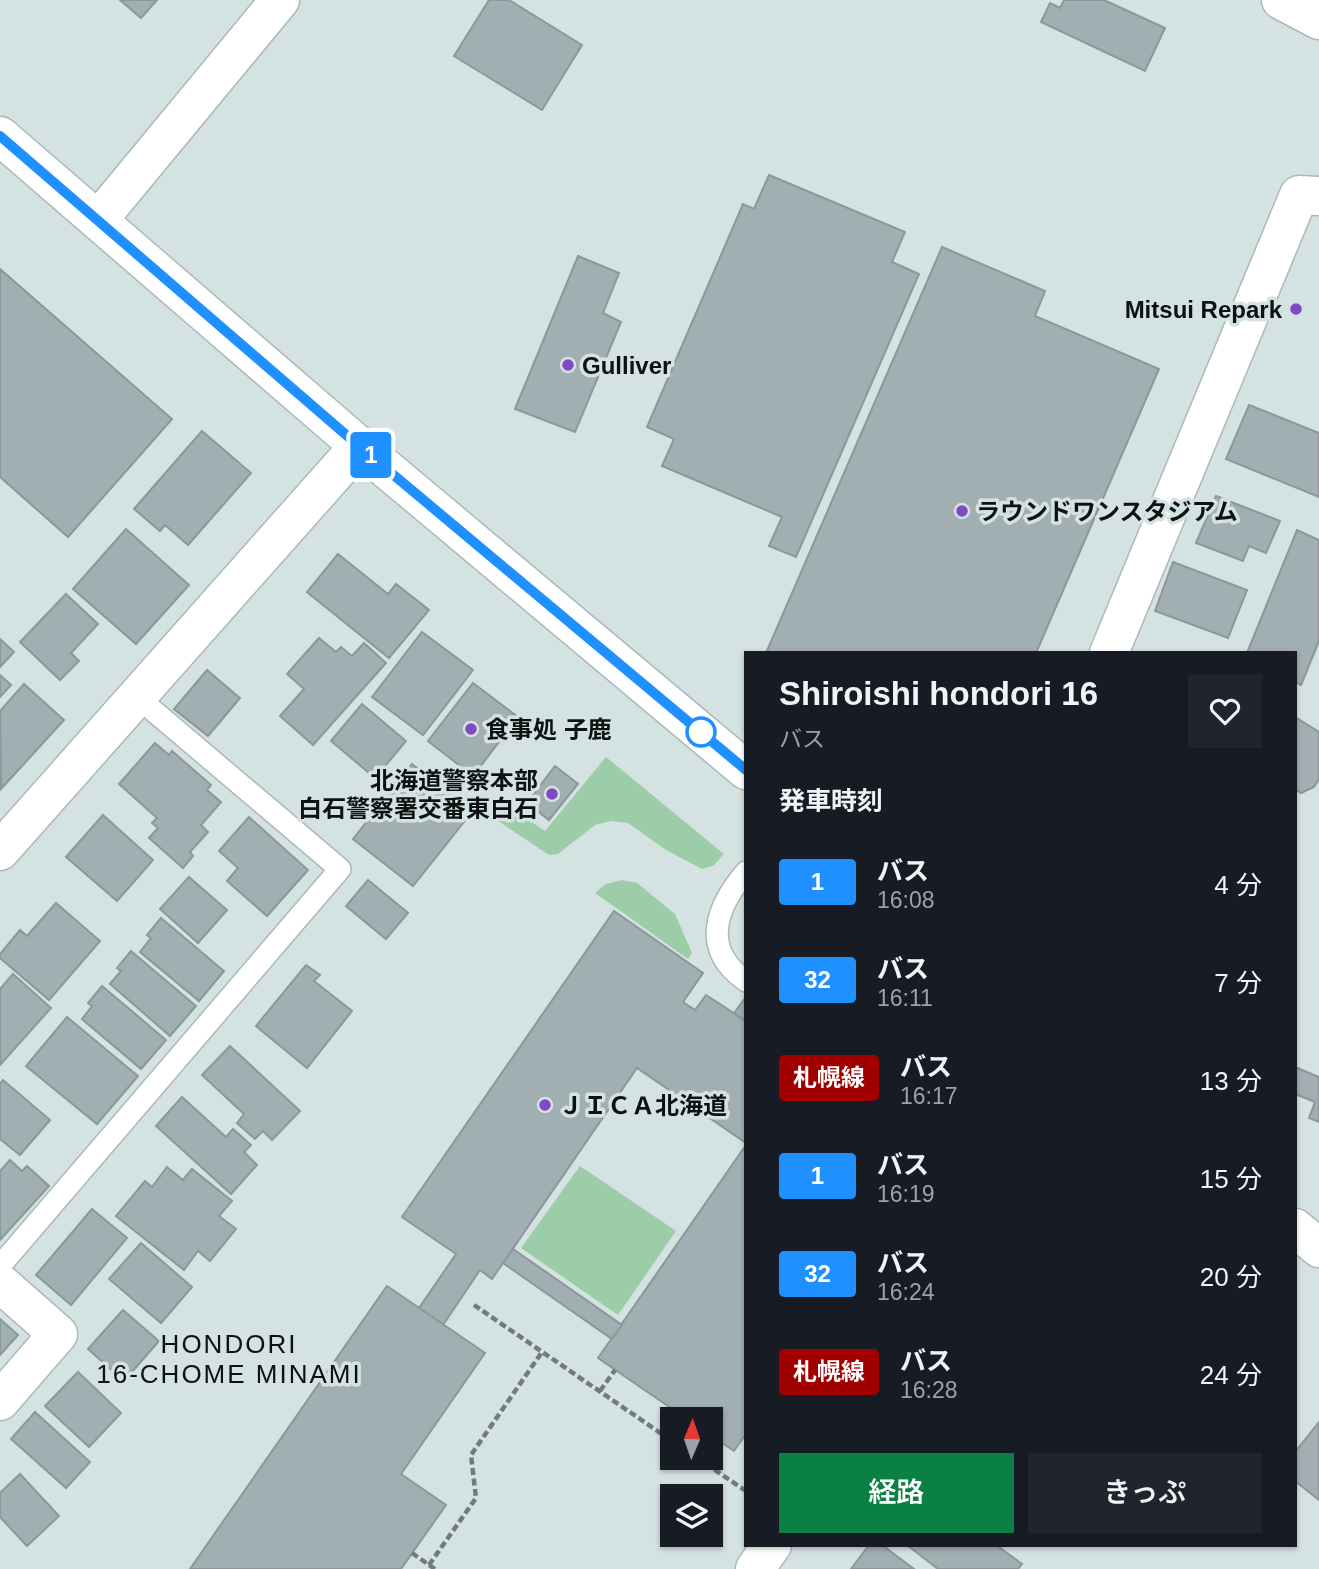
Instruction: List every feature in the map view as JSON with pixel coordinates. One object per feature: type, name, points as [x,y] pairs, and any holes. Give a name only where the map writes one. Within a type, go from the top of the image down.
[{"type":"main road","points":[[99,219],[280,0]]},
{"type":"main road","points":[[1281,0],[1319,20]]},
{"type":"main road","points":[[0,136],[359,446],[744,768]]},
{"type":"main road","points":[[1110,651],[1299,194],[1319,196]]},
{"type":"main road","points":[[0,851],[359,446]]},
{"type":"main road","points":[[1297,1230],[1319,1248]]},
{"type":"main road","points":[[0,1283],[58,1334],[0,1401]]},
{"type":"main road","points":[[755,1569],[771,1547]]},
{"type":"lane","points":[[0,1266],[340,869],[136,696]]},
{"type":"lane","points":[[744,874],[727,893],[719,911],[717,934],[723,954],[744,979]]},
{"type":"path","points":[[474,1305],[660,1433]]},
{"type":"path","points":[[429,1565],[476,1498],[471,1455],[542,1352]]},
{"type":"path","points":[[600,1391],[615,1370]]},
{"type":"path","points":[[715,1470],[744,1490]]},
{"type":"path","points":[[412,1553],[435,1569]]},
{"type":"green space","points":[[606,757],[724,854],[713,866],[702,869],[666,850],[628,823],[611,821],[595,825],[558,854],[549,855],[483,811],[494,797],[545,831]]},
{"type":"green space","points":[[622,880],[637,883],[675,914],[692,953],[688,959],[595,893],[606,884]]},
{"type":"green space","points":[[580,1166],[676,1231],[618,1315],[521,1248]]},
{"type":"building","points":[[120,0],[157,0],[141,18]]},
{"type":"building","points":[[489,0],[509,0],[582,45],[542,110],[454,56]]},
{"type":"building","points":[[1064,0],[1104,0],[1165,28],[1145,71],[1041,22],[1050,3],[1060,8]]},
{"type":"building","points":[[769,175],[905,232],[892,262],[919,274],[796,557],[769,546],[782,517],[662,466],[674,439],[647,427],[743,204],[754,209]]},
{"type":"building","name":"ラウンドワンスタジアム","points":[[942,247],[1045,291],[1035,316],[1159,369],[1037,651],[767,651]]},
{"type":"building","name":"Gulliver","points":[[578,256],[619,273],[603,313],[621,322],[575,432],[515,409]]},
{"type":"building","points":[[0,269],[172,419],[68,537],[0,477]]},
{"type":"building","points":[[1249,405],[1319,433],[1319,497],[1226,459]]},
{"type":"building","points":[[202,431],[251,473],[188,545],[165,525],[160,531],[134,509]]},
{"type":"building","points":[[1216,496],[1280,521],[1266,553],[1249,546],[1243,561],[1196,543]]},
{"type":"building","points":[[126,529],[189,585],[136,644],[73,589]]},
{"type":"building","points":[[1297,530],[1319,540],[1319,641],[1301,685],[1297,683],[1297,651],[1248,651]]},
{"type":"building","points":[[338,554],[388,594],[396,584],[429,610],[389,658],[307,592]]},
{"type":"building","points":[[1173,562],[1247,590],[1228,638],[1155,611]]},
{"type":"building","points":[[66,594],[98,624],[71,653],[79,661],[60,680],[20,642]]},
{"type":"building","points":[[422,632],[473,670],[423,735],[372,697]]},
{"type":"building","points":[[319,638],[336,652],[341,647],[352,656],[364,643],[386,663],[313,745],[280,716],[304,689],[287,674]]},
{"type":"building","points":[[0,639],[14,652],[0,667]]},
{"type":"building","points":[[207,670],[240,698],[208,736],[174,709]]},
{"type":"building","points":[[0,675],[11,685],[0,697]]},
{"type":"building","points":[[473,683],[518,717],[473,776],[428,741]]},
{"type":"building","points":[[24,684],[64,720],[1,789],[0,711]]},
{"type":"building","points":[[362,704],[406,741],[375,778],[331,741]]},
{"type":"building","points":[[1297,718],[1319,732],[1319,779],[1314,787],[1301,793],[1297,790]]},
{"type":"building","points":[[155,743],[169,755],[172,751],[211,785],[207,790],[221,802],[201,825],[208,832],[190,852],[193,856],[183,868],[149,838],[158,828],[152,823],[157,818],[119,784]]},
{"type":"building","points":[[412,764],[472,812],[413,886],[353,839]]},
{"type":"building","name":"北海道警察本部 白石警察署交番東白石","points":[[555,766],[578,784],[549,820],[527,803]]},
{"type":"building","points":[[103,815],[153,860],[117,901],[66,857]]},
{"type":"building","points":[[249,817],[308,870],[267,916],[227,881],[238,868],[219,851]]},
{"type":"building","points":[[189,877],[227,910],[198,943],[160,909]]},
{"type":"building","points":[[368,880],[408,913],[386,939],[346,906]]},
{"type":"building","points":[[56,903],[100,941],[49,1000],[0,958],[0,954],[20,930],[27,936]]},
{"type":"building","name":"ＪＩＣＡ北海道","points":[[614,911],[703,973],[683,1002],[695,1010],[706,995],[744,1020],[744,1142],[637,1068],[492,1279],[480,1270],[443,1325],[419,1308],[456,1254],[402,1217]]},
{"type":"building","points":[[161,918],[224,971],[199,1001],[140,952],[151,938],[147,935]]},
{"type":"building","points":[[131,951],[196,1006],[170,1036],[110,984],[121,971],[117,968]]},
{"type":"building","points":[[306,965],[320,975],[314,981],[352,1011],[307,1068],[256,1026]]},
{"type":"building","points":[[13,974],[51,1008],[0,1065],[0,989]]},
{"type":"building","points":[[102,986],[166,1040],[141,1069],[82,1019],[92,1006],[88,1003]]},
{"type":"building","points":[[744,1000],[744,1020],[734,1013]]},
{"type":"building","points":[[67,1017],[138,1076],[97,1124],[26,1066]]},
{"type":"building","points":[[230,1046],[300,1111],[272,1140],[263,1131],[255,1139],[237,1123],[244,1114],[202,1075]]},
{"type":"building","points":[[1297,1068],[1319,1077],[1319,1122],[1309,1118],[1315,1102],[1297,1095]]},
{"type":"building","points":[[3,1080],[50,1120],[20,1155],[0,1139],[0,1084]]},
{"type":"building","points":[[182,1097],[226,1137],[233,1129],[251,1145],[244,1152],[257,1165],[231,1194],[156,1126]]},
{"type":"building","name":"ＪＩＣＡ北海道","points":[[744,1148],[744,1437],[734,1451],[723,1444],[723,1407],[669,1407],[598,1358]]},
{"type":"building","points":[[10,1160],[22,1171],[27,1166],[49,1186],[0,1240],[0,1171]]},
{"type":"building","points":[[167,1167],[183,1180],[192,1169],[232,1201],[219,1216],[236,1229],[210,1261],[198,1251],[184,1270],[116,1216],[145,1181],[152,1187]]},
{"type":"building","points":[[92,1209],[127,1238],[71,1305],[36,1275]]},
{"type":"building","points":[[141,1243],[192,1287],[161,1323],[109,1279]]},
{"type":"building","points":[[513,1249],[622,1325],[612,1339],[503,1263]]},
{"type":"building","points":[[387,1286],[485,1353],[401,1474],[446,1505],[401,1569],[190,1569]]},
{"type":"building","points":[[123,1310],[159,1341],[124,1381],[88,1349]]},
{"type":"building","points":[[0,1319],[18,1335],[0,1355]]},
{"type":"building","points":[[78,1372],[121,1413],[89,1447],[45,1406]]},
{"type":"building","points":[[35,1412],[90,1462],[66,1488],[11,1439]]},
{"type":"building","points":[[1319,1422],[1319,1500],[1297,1483],[1297,1450]]},
{"type":"building","points":[[20,1474],[59,1516],[27,1546],[0,1517],[0,1493]]},
{"type":"building","points":[[868,1547],[885,1547],[914,1569],[851,1569]]},
{"type":"building","points":[[910,1547],[999,1547],[1022,1564],[1018,1569],[938,1569]]},
{"type":"bus line","name":"1","points":[[0,136],[359,446],[744,768]]},
{"type":"place","name":"Mitsui Repark","points":[[1296,309]]},
{"type":"place","name":"Gulliver","points":[[568,365]]},
{"type":"place","name":"ラウンドワンスタジアム","points":[[962,511]]},
{"type":"place","name":"食事処 子鹿","points":[[471,729]]},
{"type":"place","name":"北海道警察本部 白石警察署交番東白石","points":[[552,794]]},
{"type":"place","name":"ＪＩＣＡ北海道","points":[[545,1105]]},
{"type":"district","name":"HONDORI 16-CHOME MINAMI","points":[[229,1359]]}]
